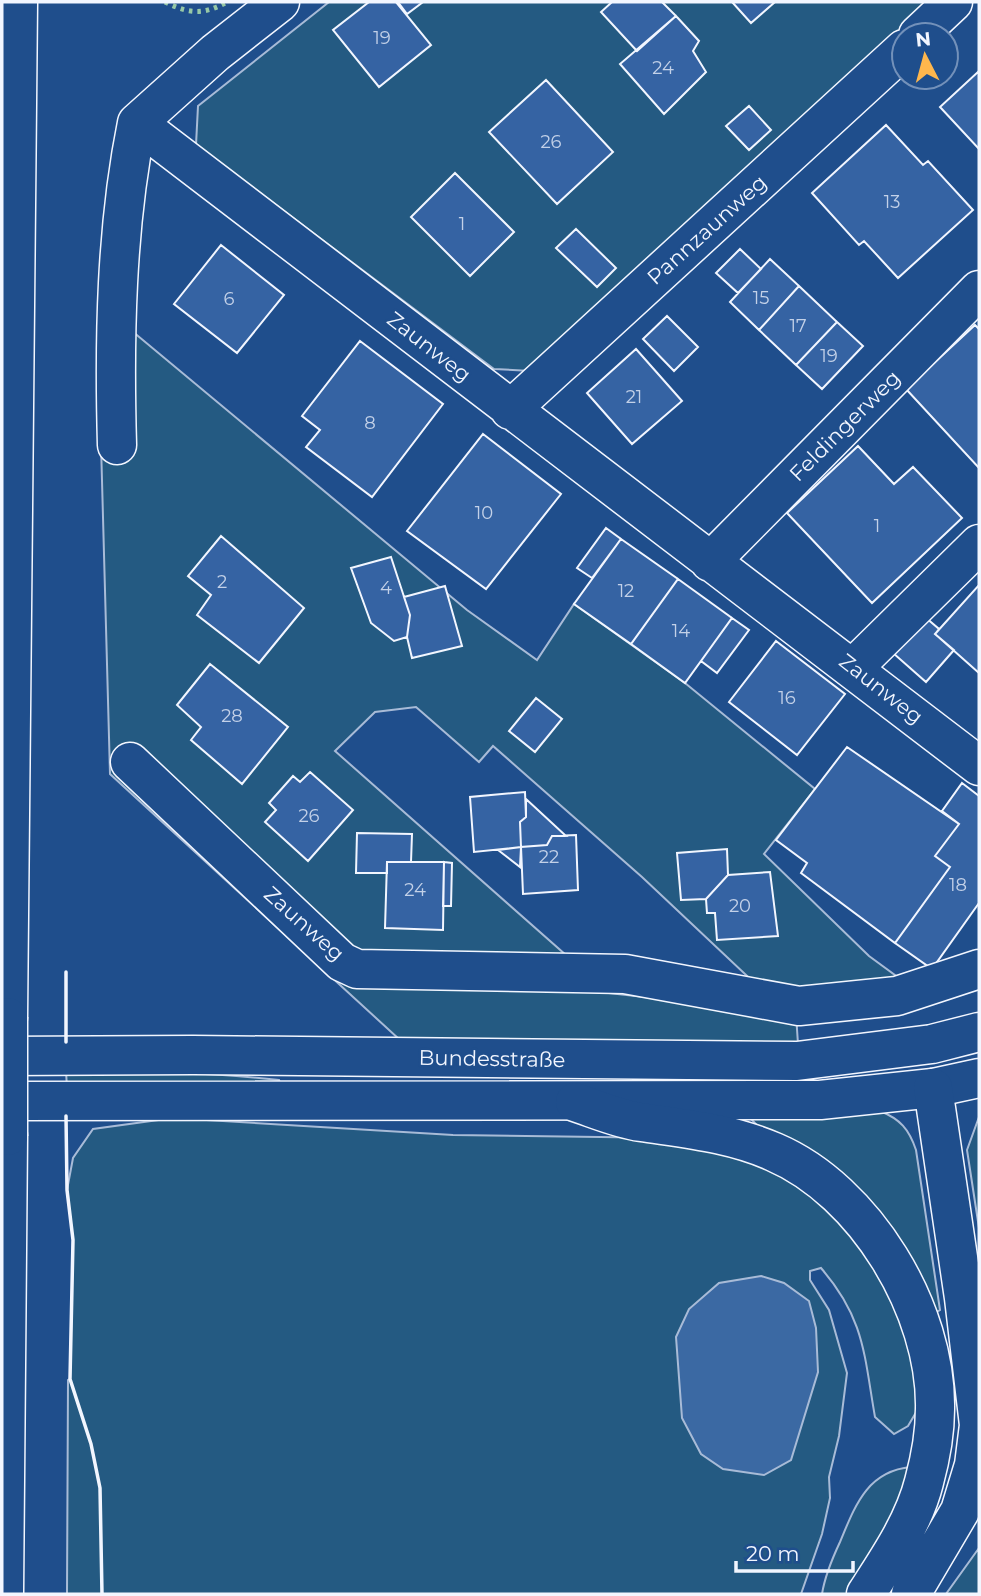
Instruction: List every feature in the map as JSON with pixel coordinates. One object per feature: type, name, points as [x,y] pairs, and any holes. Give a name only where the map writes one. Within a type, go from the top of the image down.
[{"type":"main road","points":[[4,1594],[5,1119],[18,2]]},
{"type":"main road","points":[[117,445],[117,307],[128,167],[137,123],[215,52],[280,2]]},
{"type":"main road","points":[[933,21],[953,2]]},
{"type":"main road","name":"Pannzaunweg","points":[[510,410],[890,62]]},
{"type":"main road","name":"Zaunweg","points":[[137,123],[710,562],[854,667],[979,766]]},
{"type":"main road","name":"Feldingerweg","points":[[710,562],[979,290]]},
{"type":"main road","points":[[854,667],[979,544]]},
{"type":"main road","name":"Zaunweg","points":[[131,762],[342,962],[357,969],[625,974],[799,1006],[897,996],[979,969]]},
{"type":"main road","name":"Bundesstraße","points":[[2,1056],[797,1060],[932,1044],[979,1032]]},
{"type":"main road","points":[[797,1060],[864,1076],[902,1071],[917,1075],[933,1088],[964,1297],[979,1425],[974,1465],[960,1511],[911,1594]]},
{"type":"main road","name":"Bundesstraße","points":[[5,1119],[575,1102],[820,1100],[933,1088],[979,1079]]},
{"type":"main road","points":[[575,1102],[639,1122],[731,1136],[776,1152],[817,1176],[853,1211],[884,1248],[904,1283],[919,1320],[930,1364],[935,1409],[924,1483],[898,1543],[866,1594]]},
{"type":"shaded area","points":[[329,2],[932,2],[911,21],[890,21],[890,41],[531,371],[494,369],[196,145],[198,106]]},
{"type":"shaded area","points":[[126,326],[467,610],[537,660],[574,604],[685,683],[815,789],[764,854],[869,956],[903,981],[763,991],[642,877],[493,746],[479,762],[416,707],[375,712],[335,751],[609,993],[796,1014],[798,1044],[400,1040],[110,774],[101,444]]},
{"type":"shaded area","points":[[66,1071],[199,1074],[279,1080],[280,1083],[67,1088]]},
{"type":"shaded area","points":[[880,1111],[903,1126],[916,1150],[940,1310],[935,1313],[752,1120],[755,1117]]},
{"type":"shaded area","points":[[979,1117],[979,1228],[967,1150]]},
{"type":"shaded area","points":[[173,1118],[453,1135],[673,1138],[778,1171],[834,1212],[889,1286],[912,1356],[918,1409],[908,1426],[894,1434],[875,1417],[865,1356],[855,1321],[836,1287],[821,1268],[810,1271],[810,1280],[829,1310],[847,1373],[839,1436],[829,1477],[830,1498],[822,1534],[801,1594],[67,1594],[68,1380],[73,1240],[67,1190],[73,1158],[93,1129]]},
{"type":"shaded area","points":[[761,1276],[784,1283],[809,1301],[816,1328],[818,1372],[791,1460],[764,1475],[723,1469],[701,1454],[682,1418],[676,1337],[689,1309],[719,1283]]},
{"type":"shaded area","points":[[911,1467],[900,1501],[855,1594],[822,1594],[832,1561],[857,1504],[873,1483],[883,1475]]},
{"type":"shaded area","points":[[979,1548],[979,1594],[946,1594]]},
{"type":"building","points":[[369,2],[396,2],[431,45],[379,87],[333,30]]},
{"type":"building","points":[[398,2],[423,2],[407,14]]},
{"type":"building","points":[[612,2],[662,2],[676,16],[637,51],[601,12]]},
{"type":"building","points":[[732,2],[775,2],[751,23]]},
{"type":"building","points":[[676,16],[699,41],[693,51],[706,72],[664,114],[620,64]]},
{"type":"building","points":[[979,71],[979,149],[940,107]]},
{"type":"building","points":[[546,80],[613,152],[557,204],[489,132]]},
{"type":"building","points":[[749,106],[771,130],[749,150],[726,126]]},
{"type":"building","points":[[886,125],[923,165],[928,161],[973,210],[898,278],[864,241],[859,245],[812,193]]},
{"type":"building","points":[[455,173],[514,232],[470,276],[411,217]]},
{"type":"building","points":[[576,229],[616,268],[597,287],[556,248]]},
{"type":"building","points":[[221,245],[284,295],[237,353],[174,304]]},
{"type":"building","points":[[740,249],[761,269],[738,293],[716,273]]},
{"type":"building","points":[[770,259],[799,286],[759,330],[730,302]]},
{"type":"building","points":[[799,286],[837,322],[796,365],[759,330]]},
{"type":"building","points":[[667,316],[698,347],[674,371],[643,339]]},
{"type":"building","points":[[837,322],[863,346],[822,389],[796,365]]},
{"type":"building","points":[[975,325],[979,329],[979,468],[906,389]]},
{"type":"building","points":[[360,341],[443,404],[372,497],[306,447],[320,430],[302,416]]},
{"type":"building","points":[[636,349],[682,401],[632,444],[587,393]]},
{"type":"building","points":[[483,434],[561,494],[486,589],[407,531]]},
{"type":"building","points":[[858,446],[894,484],[913,467],[962,518],[872,603],[787,513]]},
{"type":"building","points":[[606,528],[621,539],[592,578],[577,568]]},
{"type":"building","points":[[221,536],[304,608],[259,663],[197,615],[211,595],[188,576]]},
{"type":"building","points":[[621,539],[678,579],[631,644],[574,604]]},
{"type":"building","points":[[391,557],[410,615],[407,637],[394,641],[371,623],[351,568]]},
{"type":"building","points":[[678,579],[732,618],[685,683],[631,644]]},
{"type":"building","points":[[979,585],[979,673],[935,634]]},
{"type":"building","points":[[445,586],[462,646],[412,658],[407,637],[410,615],[404,597]]},
{"type":"building","points":[[925,617],[939,629],[935,634],[954,650],[926,682],[893,653]]},
{"type":"building","points":[[732,618],[749,630],[717,673],[701,661]]},
{"type":"building","points":[[776,641],[845,694],[797,755],[729,702]]},
{"type":"building","points":[[210,664],[288,727],[242,784],[191,740],[201,727],[177,705]]},
{"type":"building","points":[[536,698],[562,719],[535,752],[509,731]]},
{"type":"building","points":[[847,747],[959,824],[935,856],[950,867],[895,943],[801,873],[807,863],[776,840]]},
{"type":"building","points":[[310,772],[353,810],[308,861],[265,822],[276,810],[269,803],[293,776],[300,782]]},
{"type":"building","points":[[962,783],[979,796],[979,903],[932,969],[895,943],[950,867],[935,856],[959,824],[942,811]]},
{"type":"building","points":[[525,792],[526,817],[520,822],[521,847],[474,852],[470,797]]},
{"type":"building","points":[[526,799],[566,836],[552,836],[547,845],[521,847],[520,822],[526,817]]},
{"type":"building","points":[[357,833],[412,834],[411,862],[387,862],[387,873],[356,873]]},
{"type":"building","points":[[576,835],[578,890],[523,894],[521,847],[547,845],[552,836]]},
{"type":"building","points":[[521,847],[520,867],[498,850]]},
{"type":"building","points":[[727,849],[728,875],[706,899],[681,900],[677,853]]},
{"type":"building","points":[[387,862],[444,862],[443,930],[385,928]]},
{"type":"building","points":[[444,862],[452,863],[451,906],[443,906]]},
{"type":"building","points":[[770,872],[778,936],[717,940],[715,913],[707,913],[706,899],[728,875]]},
{"type":"hedge","points":[[165,2],[189,11],[204,11],[227,2]]},
{"type":"wall","points":[[66,972],[66,1042]]},
{"type":"wall","points":[[66,1116],[67,1190],[73,1240],[70,1379],[91,1444],[100,1488],[102,1594]]}]
